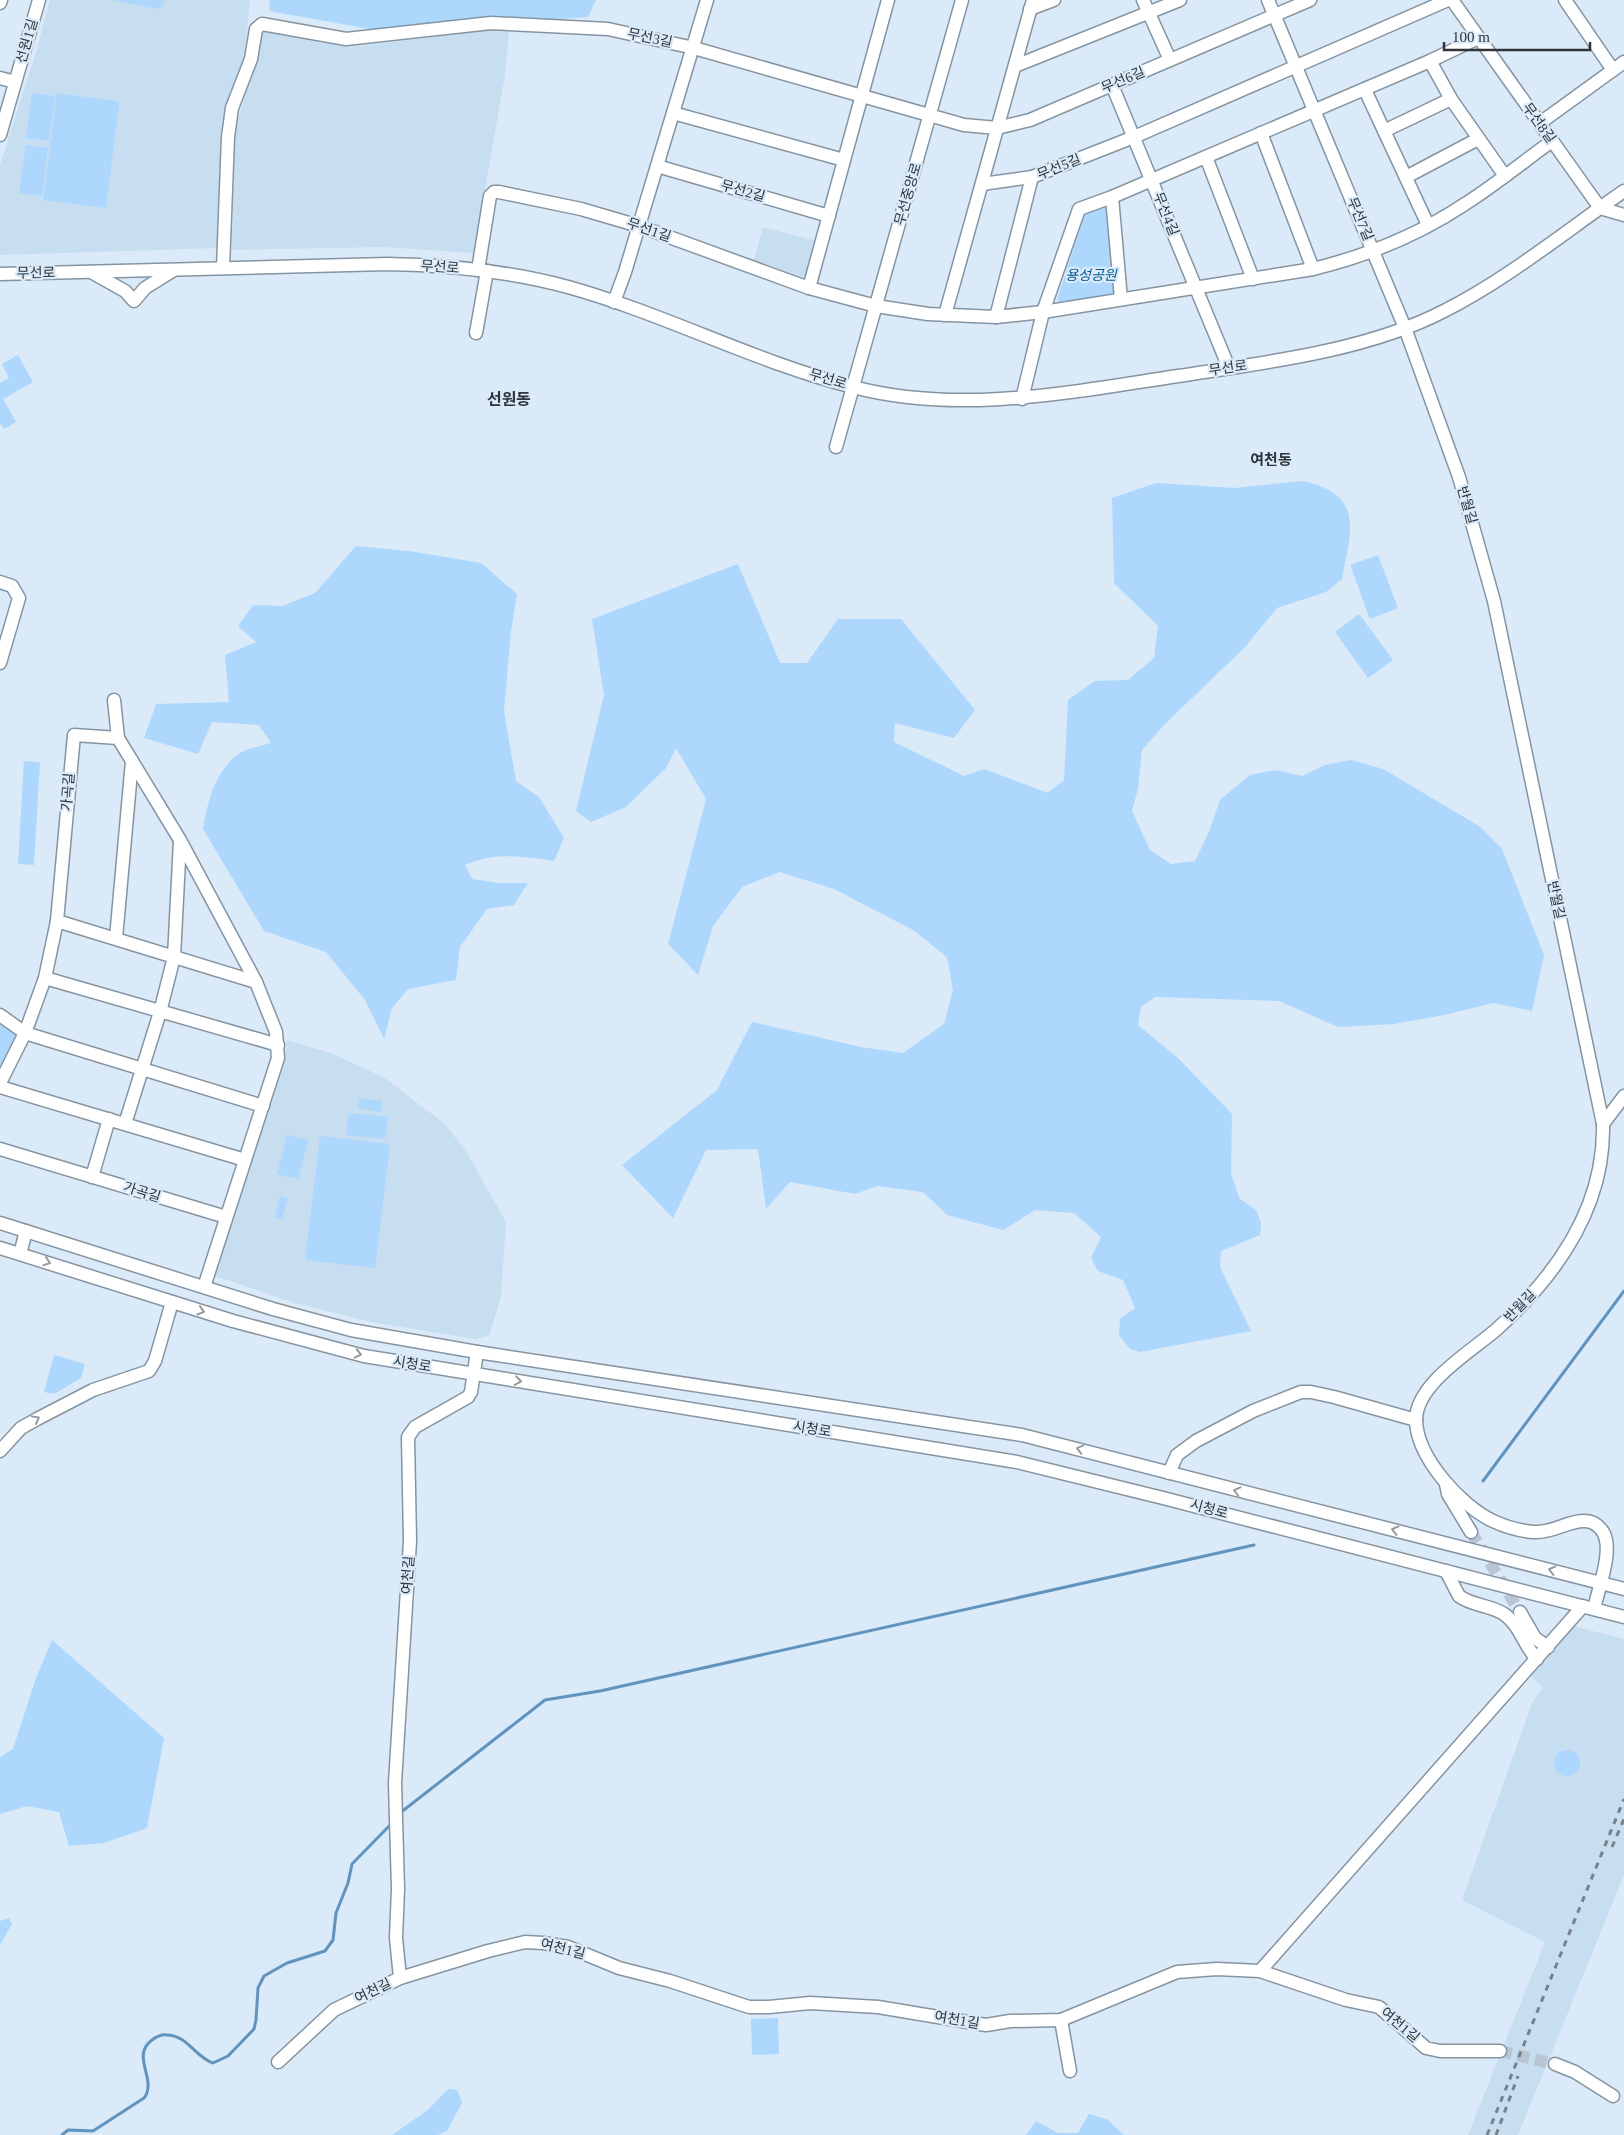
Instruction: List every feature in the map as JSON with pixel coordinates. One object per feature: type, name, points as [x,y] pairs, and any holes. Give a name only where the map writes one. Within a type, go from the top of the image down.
[{"type":"street","points":[[614,302],[694,48],[707,0]]},
{"type":"street","points":[[809,288],[888,0]]},
{"type":"street","name":"무선중앙로","points":[[836,447],[962,0]]},
{"type":"street","points":[[945,316],[1032,4],[1054,0]]},
{"type":"street","points":[[1143,0],[1170,60]]},
{"type":"street","points":[[1015,66],[1180,0]]},
{"type":"street","name":"무선7길","points":[[1268,0],[1405,328]]},
{"type":"street","name":"무선6길","points":[[930,115],[964,125],[986,128],[998,128],[1030,120],[1310,0]]},
{"type":"street","name":"무선8길","points":[[1296,67],[1450,0],[1600,208]]},
{"type":"street","points":[[1565,0],[1613,70]]},
{"type":"street","name":"선원1길","points":[[0,135],[16,82],[36,1]]},
{"type":"street","name":"무선3길","points":[[223,268],[228,137],[232,108],[251,59],[256,28],[266,23],[324,36],[361,39],[491,23],[608,30],[694,48],[862,94],[930,115]]},
{"type":"street","points":[[1112,85],[1151,180],[1365,90],[1478,38]]},
{"type":"street","points":[[1430,61],[1451,99],[1505,176]]},
{"type":"street","points":[[1540,123],[1624,62]]},
{"type":"street","points":[[1134,137],[1296,67]]},
{"type":"street","name":"선원1길","points":[[0,78],[16,82]]},
{"type":"street","points":[[1365,90],[1428,226]]},
{"type":"street","points":[[1384,131],[1451,99]]},
{"type":"street","points":[[673,113],[844,160]]},
{"type":"street","points":[[1261,133],[1313,269]]},
{"type":"street","name":"무선5길","points":[[982,184],[1032,177],[1134,137]]},
{"type":"street","points":[[1406,177],[1478,139]]},
{"type":"street","points":[[876,306],[945,316],[996,317],[1043,312],[1196,289],[1313,269],[1372,250],[1428,226],[1465,205],[1552,141]]},
{"type":"street","points":[[1206,157],[1253,279]]},
{"type":"street","name":"무선2길","points":[[657,166],[829,216]]},
{"type":"street","points":[[996,317],[1032,177]]},
{"type":"street","name":"무선4길","points":[[1022,399],[1043,312],[1079,209],[1151,180],[1229,368]]},
{"type":"street","name":"무선로","points":[[0,274],[387,264],[482,270],[558,284],[614,302],[750,354],[853,387],[916,398],[1022,399],[1282,360],[1405,328],[1443,312],[1478,293],[1624,191]]},
{"type":"street","name":"무선1길","points":[[482,270],[483,231],[490,196],[494,192],[562,204],[639,226],[809,288],[876,306]]},
{"type":"street","points":[[1112,197],[1122,299]]},
{"type":"street","points":[[1600,208],[1624,215]]},
{"type":"street","points":[[91,272],[125,291],[134,301],[144,288],[175,269]]},
{"type":"street","points":[[476,333],[482,270]]},
{"type":"street","name":"반월길","points":[[1405,328],[1459,477],[1494,601],[1603,1124],[1601,1156],[1594,1192],[1581,1225],[1566,1251],[1518,1309],[1438,1378],[1422,1397],[1416,1420]]},
{"type":"street","points":[[0,582],[14,588],[19,600],[0,664]]},
{"type":"street","points":[[114,700],[118,738],[180,840],[256,982],[270,1015],[278,1045],[278,1058],[204,1288]]},
{"type":"street","name":"가곡길","points":[[0,1083],[25,1033],[45,978],[56,921],[74,735],[118,738]]},
{"type":"street","points":[[116,938],[132,761]]},
{"type":"street","points":[[124,1124],[160,1012],[174,957],[180,840]]},
{"type":"street","points":[[56,921],[256,982]]},
{"type":"street","points":[[45,978],[278,1045]]},
{"type":"street","points":[[0,1015],[25,1033],[263,1106]]},
{"type":"street","points":[[0,1087],[245,1160]]},
{"type":"street","points":[[1603,1124],[1624,1096]]},
{"type":"street","points":[[92,1177],[109,1120]]},
{"type":"street","name":"가곡길","points":[[0,1149],[226,1217]]},
{"type":"street","name":"시청로","points":[[0,1223],[204,1288],[351,1330],[477,1352],[1022,1435],[1624,1588]]},
{"type":"street","points":[[20,1254],[26,1231]]},
{"type":"street","name":"시청로","points":[[0,1248],[172,1302],[280,1334],[364,1356],[1017,1462],[1288,1535],[1446,1571],[1624,1618]]},
{"type":"street","points":[[0,1451],[21,1428],[37,1418],[93,1390],[149,1371],[156,1361],[172,1302]]},
{"type":"street","name":"여천길","points":[[278,2062],[288,2050],[334,2010],[400,1978],[396,1938],[395,1811],[410,1541],[408,1437],[416,1427],[468,1397],[477,1352]]},
{"type":"street","points":[[1169,1473],[1177,1455],[1189,1445],[1253,1411],[1302,1392],[1311,1392],[1416,1420],[1427,1456],[1446,1482],[1476,1511],[1504,1526],[1545,1532],[1580,1521],[1592,1522],[1605,1535],[1608,1544],[1608,1552],[1600,1582],[1588,1608],[1537,1659],[1260,1971]]},
{"type":"street","points":[[1388,1411],[1406,1409],[1422,1397]]},
{"type":"street","points":[[1446,1482],[1448,1494],[1471,1532]]},
{"type":"street","points":[[1446,1571],[1460,1596],[1498,1610],[1512,1620],[1529,1651],[1537,1659]]},
{"type":"street","points":[[1520,1612],[1535,1638],[1548,1647]]},
{"type":"street","name":"여천1길","points":[[400,1978],[525,1942],[543,1943],[568,1947],[619,1968],[670,1981],[749,2007],[810,2003],[878,2007],[986,2025],[1010,2021],[1060,2020],[1177,1972],[1216,1969],[1260,1971],[1346,2000],[1379,2008],[1426,2048],[1500,2051]]},
{"type":"street","points":[[1060,2020],[1070,2071]]},
{"type":"street","points":[[1555,2064],[1575,2072],[1613,2096]]},
{"type":"shaded area","points":[[50,0],[250,0],[245,54],[223,116],[221,131],[218,248],[0,255],[0,165],[37,49]]},
{"type":"shaded area","points":[[268,30],[321,43],[350,47],[429,38],[474,30],[504,30],[509,32],[505,75],[474,253],[383,247],[232,250],[235,132],[262,34]]},
{"type":"shaded area","points":[[763,227],[816,241],[806,275],[802,277],[754,260]]},
{"type":"shaded area","points":[[287,1040],[331,1053],[383,1077],[445,1124],[467,1153],[506,1222],[501,1296],[489,1336],[475,1339],[371,1322],[292,1302],[215,1276],[284,1065]]},
{"type":"shaded area","points":[[1573,1626],[1624,1639],[1624,1875],[1518,2135],[1468,2135],[1545,1942],[1462,1900],[1532,1703],[1543,1687],[1528,1674]]},
{"type":"green space","points":[[113,0],[165,0],[163,6],[157,9]]},
{"type":"green space","points":[[270,0],[596,0],[588,17],[381,31],[269,11]]},
{"type":"green space","points":[[32,93],[55,96],[49,141],[26,138]]},
{"type":"green space","points":[[57,93],[116,101],[119,104],[106,208],[43,200]]},
{"type":"green space","points":[[26,145],[48,148],[42,196],[19,193]]},
{"type":"green space","name":"용성공원","points":[[1103,206],[1110,211],[1115,289],[1111,296],[1062,304],[1057,300],[1084,216],[1087,212]]},
{"type":"green space","points":[[18,355],[33,382],[3,399],[16,422],[4,429],[0,423],[0,383],[9,378],[2,364]]},
{"type":"green space","points":[[1303,481],[1323,487],[1337,495],[1345,505],[1349,517],[1350,530],[1342,579],[1326,592],[1277,608],[1245,647],[1165,724],[1142,750],[1138,789],[1132,811],[1150,850],[1171,864],[1195,861],[1209,832],[1220,800],[1250,775],[1275,770],[1302,776],[1325,765],[1351,760],[1383,769],[1479,826],[1502,849],[1544,955],[1532,1011],[1493,1003],[1444,1015],[1394,1024],[1338,1027],[1279,1001],[1155,997],[1141,1007],[1138,1025],[1178,1058],[1232,1114],[1231,1173],[1239,1198],[1256,1210],[1261,1223],[1260,1235],[1221,1251],[1220,1267],[1251,1331],[1140,1352],[1130,1349],[1119,1335],[1120,1319],[1135,1308],[1123,1280],[1098,1271],[1091,1258],[1101,1237],[1074,1213],[1035,1210],[1003,1230],[947,1215],[923,1192],[877,1186],[855,1194],[790,1182],[766,1209],[758,1149],[706,1150],[673,1218],[622,1165],[717,1090],[752,1022],[861,1047],[903,1053],[944,1024],[953,990],[947,957],[913,930],[834,889],[780,872],[742,887],[713,926],[698,975],[668,944],[706,799],[676,748],[666,768],[626,807],[591,822],[576,811],[604,695],[592,619],[738,564],[780,663],[807,663],[838,619],[901,619],[975,710],[954,738],[895,723],[894,742],[964,776],[984,769],[1048,793],[1064,780],[1068,700],[1095,681],[1128,680],[1154,658],[1158,626],[1114,583],[1112,498],[1156,483],[1234,488]]},
{"type":"green space","points":[[356,546],[409,551],[481,563],[517,594],[511,631],[504,711],[516,781],[539,797],[564,838],[554,861],[509,856],[486,858],[465,865],[472,879],[499,883],[528,883],[514,905],[487,909],[460,947],[456,980],[408,989],[392,1008],[384,1039],[365,1000],[326,952],[264,931],[203,829],[213,789],[217,779],[229,762],[240,753],[271,743],[259,725],[212,722],[198,754],[144,738],[156,704],[229,702],[225,655],[256,642],[238,626],[253,605],[282,606],[315,593]]},
{"type":"green space","points":[[1378,555],[1398,608],[1370,619],[1350,565]]},
{"type":"green space","points":[[1359,614],[1393,660],[1368,678],[1335,632]]},
{"type":"green space","points":[[24,761],[40,762],[34,865],[18,864]]},
{"type":"green space","points":[[0,1021],[19,1034],[0,1071]]},
{"type":"green space","points":[[359,1098],[382,1101],[381,1112],[358,1108]]},
{"type":"green space","points":[[349,1113],[388,1117],[385,1139],[346,1135]]},
{"type":"green space","points":[[287,1135],[308,1140],[298,1179],[277,1174]]},
{"type":"green space","points":[[320,1136],[390,1144],[375,1268],[305,1260]]},
{"type":"green space","points":[[280,1196],[288,1198],[282,1219],[275,1217]]},
{"type":"green space","points":[[54,1355],[85,1364],[81,1378],[54,1394],[44,1392]]},
{"type":"green space","points":[[52,1640],[164,1738],[147,1828],[104,1843],[69,1846],[59,1812],[27,1806],[0,1814],[0,1757],[13,1749],[36,1678]]},
{"type":"green space","points":[[1567,1750],[1576,1754],[1580,1763],[1576,1772],[1567,1776],[1558,1772],[1554,1763],[1558,1754]]},
{"type":"green space","points":[[9,1918],[12,1924],[0,1945],[0,1921]]},
{"type":"green space","points":[[778,2018],[779,2054],[752,2055],[751,2019]]},
{"type":"green space","points":[[448,2089],[457,2090],[462,2103],[447,2131],[438,2135],[392,2135],[428,2110]]},
{"type":"green space","points":[[1089,2114],[1107,2119],[1124,2135],[1026,2135],[1036,2121],[1058,2133],[1078,2133]]},
{"type":"waterway","points":[[1483,1481],[1624,1291]]},
{"type":"waterway","points":[[400,1813],[545,1700],[600,1691],[1254,1545]]},
{"type":"waterway","points":[[62,2135],[68,2130],[93,2131],[144,2098],[148,2084],[143,2053],[146,2046],[161,2035],[174,2036],[180,2039],[201,2057],[213,2063],[228,2056],[254,2029],[258,1988],[264,1976],[287,1963],[325,1951],[333,1940],[336,1913],[348,1883],[352,1864],[393,1822]]},
{"type":"tunnel","points":[[1471,1532],[1520,1612]]},
{"type":"tunnel","points":[[1500,2051],[1555,2064]]},
{"type":"railway","points":[[1487,2135],[1624,1799]]},
{"type":"railway","points":[[1612,1847],[1624,1819]]},
{"type":"railway","points":[[1496,2135],[1518,2076]]},
{"type":"district","name":"선원동","points":[[509,399]]},
{"type":"district","name":"여천동","points":[[1271,460]]}]
